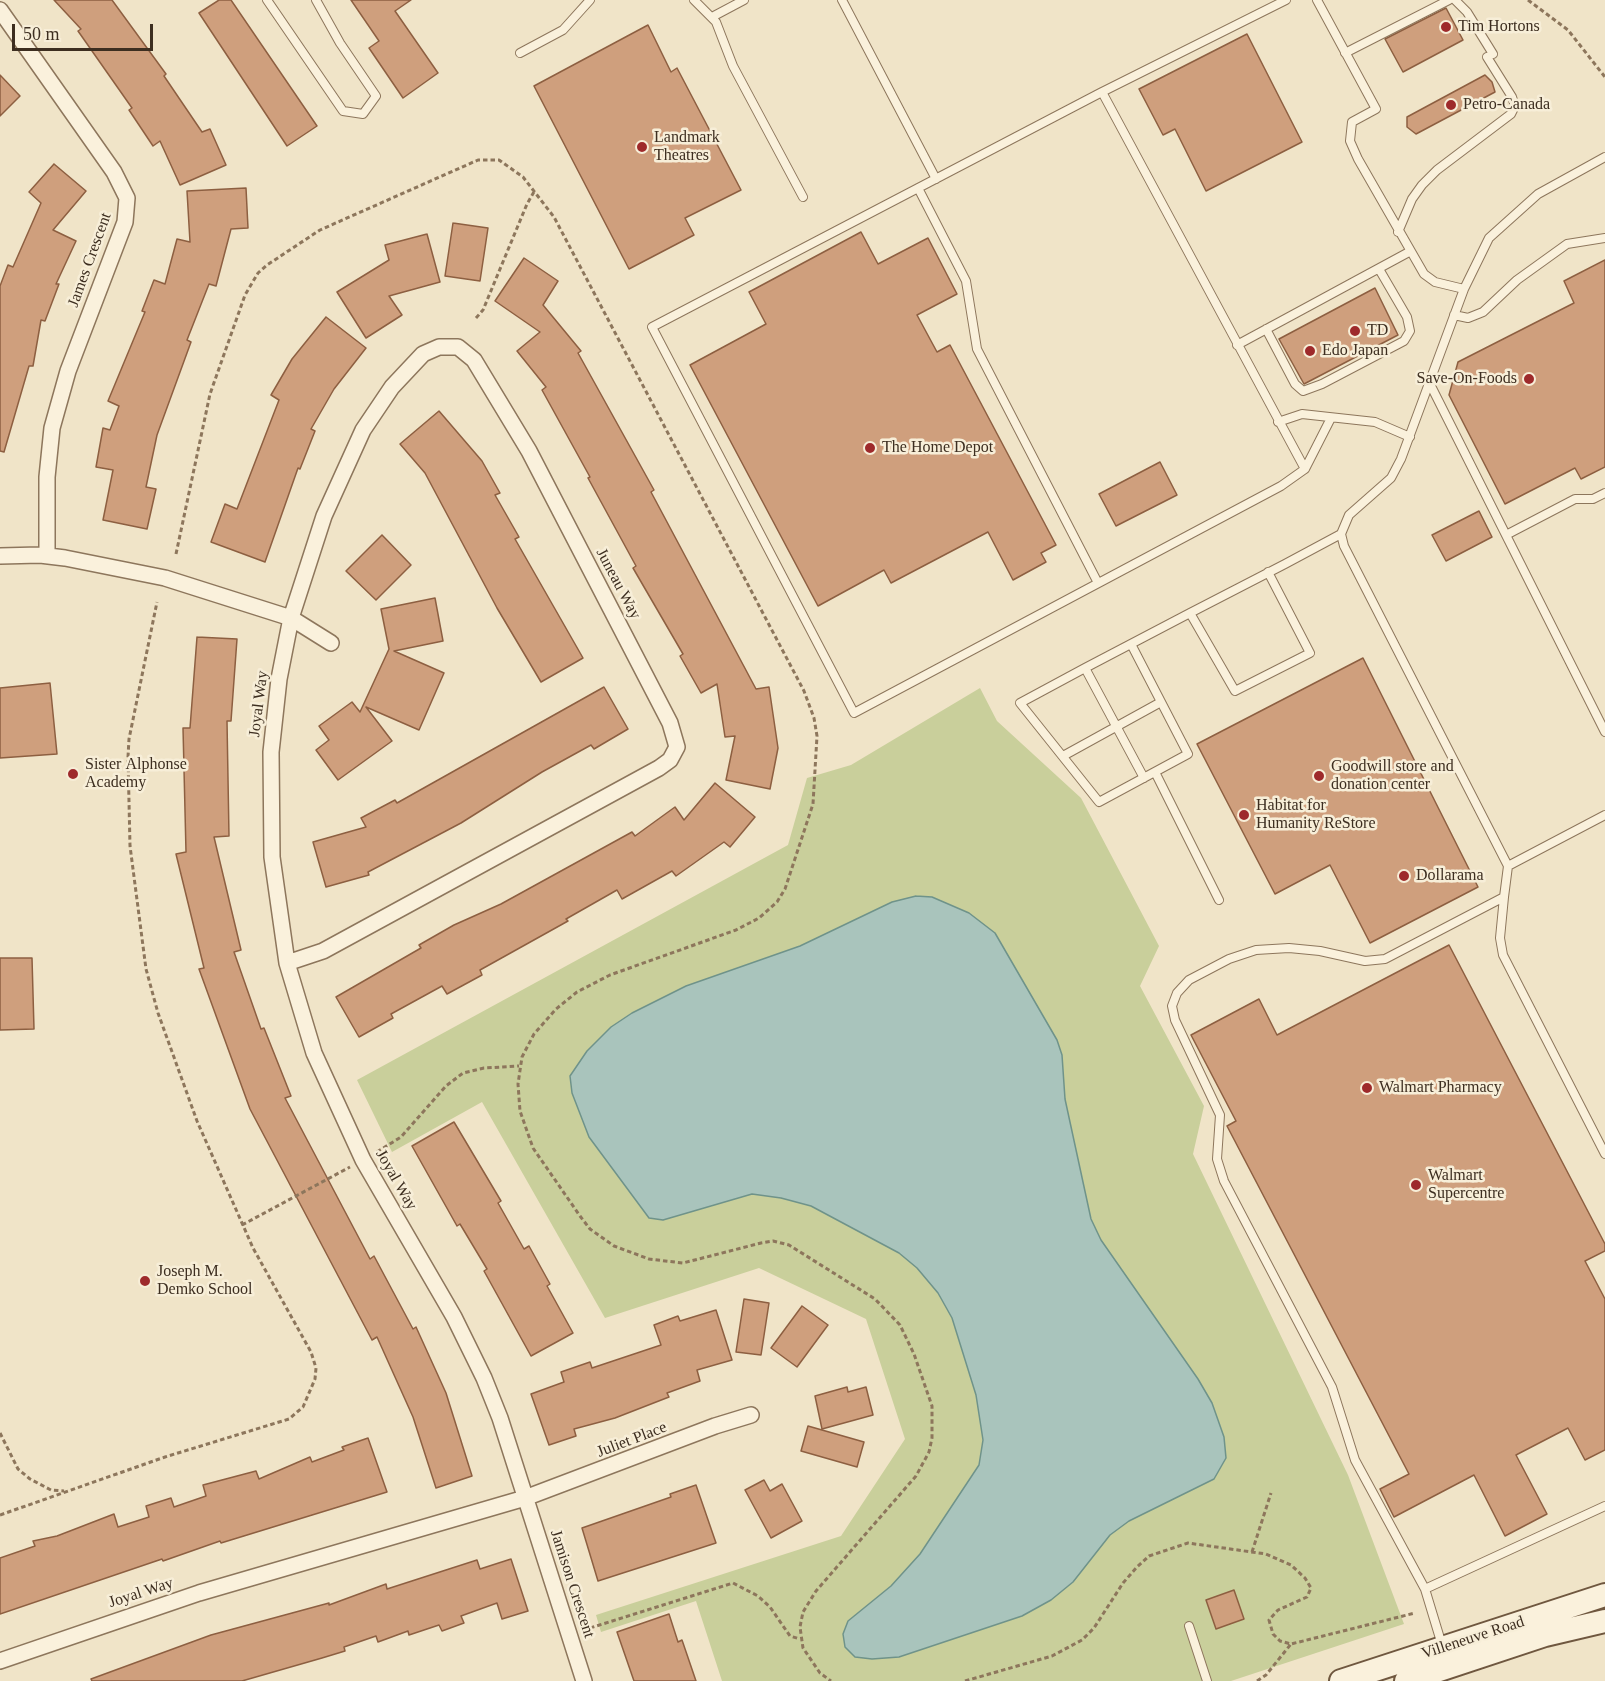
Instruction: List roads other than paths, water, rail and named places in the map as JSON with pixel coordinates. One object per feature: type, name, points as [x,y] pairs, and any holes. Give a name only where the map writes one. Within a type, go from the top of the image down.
[{"type":"main road","name":"Villeneuve Road","points":[[1406,1681],[1446,1657],[1605,1596]]},
{"type":"main road","name":"Villeneuve Road","points":[[1341,1681],[1605,1621]]},
{"type":"street","name":"James Crescent","points":[[0,9],[114,172],[127,198],[125,222],[68,371],[52,428],[47,477],[46,556]]},
{"type":"street","name":"Juneau Way","points":[[288,963],[323,951],[659,768],[670,760],[677,747],[670,723],[528,451],[474,360],[458,347],[439,347],[423,354],[392,387],[363,429],[324,516],[291,618]]},
{"type":"street","points":[[0,556],[46,556],[165,578],[291,618],[331,643]]},
{"type":"street","name":"Joyal Way","points":[[0,1661],[199,1593],[525,1498],[500,1418],[476,1359],[363,1160],[325,1081],[304,1026],[288,963],[272,857],[270,786],[276,702],[291,618]]},
{"type":"street","name":"Juliet Place","points":[[525,1498],[715,1426],[751,1415]]},
{"type":"street","name":"Jamison Crescent","points":[[525,1498],[584,1681]]},
{"type":"lane","points":[[267,0],[343,111],[363,114],[376,96],[340,43],[316,0]]},
{"type":"lane","points":[[520,53],[563,30],[590,0]]},
{"type":"lane","points":[[694,0],[712,17],[733,66],[803,197]]},
{"type":"lane","points":[[712,17],[744,0]]},
{"type":"lane","points":[[842,0],[936,179]]},
{"type":"lane","points":[[1286,0],[1102,92],[652,327],[854,713],[1281,486],[1305,469],[1331,418]]},
{"type":"lane","points":[[1317,0],[1376,108],[1352,122],[1350,141],[1409,252],[1424,274],[1435,282],[1464,289]]},
{"type":"lane","points":[[1345,52],[1449,0]]},
{"type":"lane","points":[[1398,232],[1408,206],[1422,185],[1437,170],[1511,114],[1515,106],[1467,12],[1455,0]]},
{"type":"lane","points":[[1102,92],[1305,469]]},
{"type":"lane","points":[[1605,157],[1538,194],[1510,216],[1489,238],[1464,289],[1410,437],[1391,477],[1349,514],[1341,534],[1344,546],[1508,866],[1500,938],[1503,955],[1605,1154]]},
{"type":"lane","points":[[918,188],[966,281],[977,349],[1098,583]]},
{"type":"lane","points":[[1454,315],[1468,318],[1483,312],[1517,280],[1567,244],[1605,238]]},
{"type":"lane","points":[[1237,345],[1409,252]]},
{"type":"lane","points":[[1266,329],[1295,384],[1303,391],[1323,384],[1404,341],[1410,331],[1407,317],[1379,269]]},
{"type":"lane","points":[[1429,382],[1605,732]]},
{"type":"lane","points":[[1278,422],[1302,414],[1375,422],[1410,437]]},
{"type":"lane","points":[[1506,535],[1575,499],[1593,499],[1605,492]]},
{"type":"lane","points":[[1131,644],[1188,754],[1099,802],[1020,703],[1085,668],[1341,534]]},
{"type":"lane","points":[[1190,613],[1235,691],[1310,653],[1268,572]]},
{"type":"lane","points":[[1085,668],[1144,778]]},
{"type":"lane","points":[[1063,756],[1161,702]]},
{"type":"lane","points":[[1155,772],[1219,900]]},
{"type":"lane","points":[[1508,866],[1605,815]]},
{"type":"lane","points":[[1446,1657],[1425,1589],[1355,1460],[1332,1387],[1224,1180],[1217,1159],[1221,1115],[1175,1020],[1172,1006],[1177,993],[1189,980],[1238,956],[1256,950],[1289,948],[1320,951],[1365,961],[1385,959],[1504,897]]},
{"type":"lane","points":[[1425,1589],[1605,1506]]},
{"type":"lane","points":[[1189,1626],[1207,1681]]},
{"type":"water","points":[[916,896],[932,897],[969,913],[995,933],[1057,1040],[1062,1055],[1065,1099],[1091,1219],[1101,1240],[1198,1379],[1212,1403],[1224,1437],[1226,1458],[1214,1479],[1129,1521],[1110,1535],[1073,1582],[1051,1600],[1022,1616],[899,1657],[872,1659],[855,1657],[845,1647],[843,1634],[848,1621],[891,1586],[920,1554],[979,1465],[983,1440],[976,1395],[952,1318],[938,1293],[917,1268],[899,1253],[811,1206],[781,1198],[752,1194],[663,1220],[649,1218],[589,1137],[572,1093],[570,1076],[587,1051],[611,1027],[632,1013],[686,986],[800,946],[892,902]]},
{"type":"place","name":"Tim Hortons","points":[[1446,27]]},
{"type":"place","name":"Petro-Canada","points":[[1451,105]]},
{"type":"place","name":"Landmark Theatres","points":[[642,147]]},
{"type":"place","name":"TD","points":[[1355,331]]},
{"type":"place","name":"Edo Japan","points":[[1310,351]]},
{"type":"place","name":"Save-On-Foods","points":[[1529,379]]},
{"type":"place","name":"The Home Depot","points":[[870,448]]},
{"type":"place","name":"Sister Alphonse Academy","points":[[73,774]]},
{"type":"place","name":"Goodwill store and donation center","points":[[1319,776]]},
{"type":"place","name":"Habitat for Humanity ReStore","points":[[1244,815]]},
{"type":"place","name":"Dollarama","points":[[1404,876]]},
{"type":"place","name":"Walmart Pharmacy","points":[[1367,1088]]},
{"type":"place","name":"Walmart Supercentre","points":[[1416,1185]]},
{"type":"place","name":"Joseph M. Demko School","points":[[145,1281]]}]
